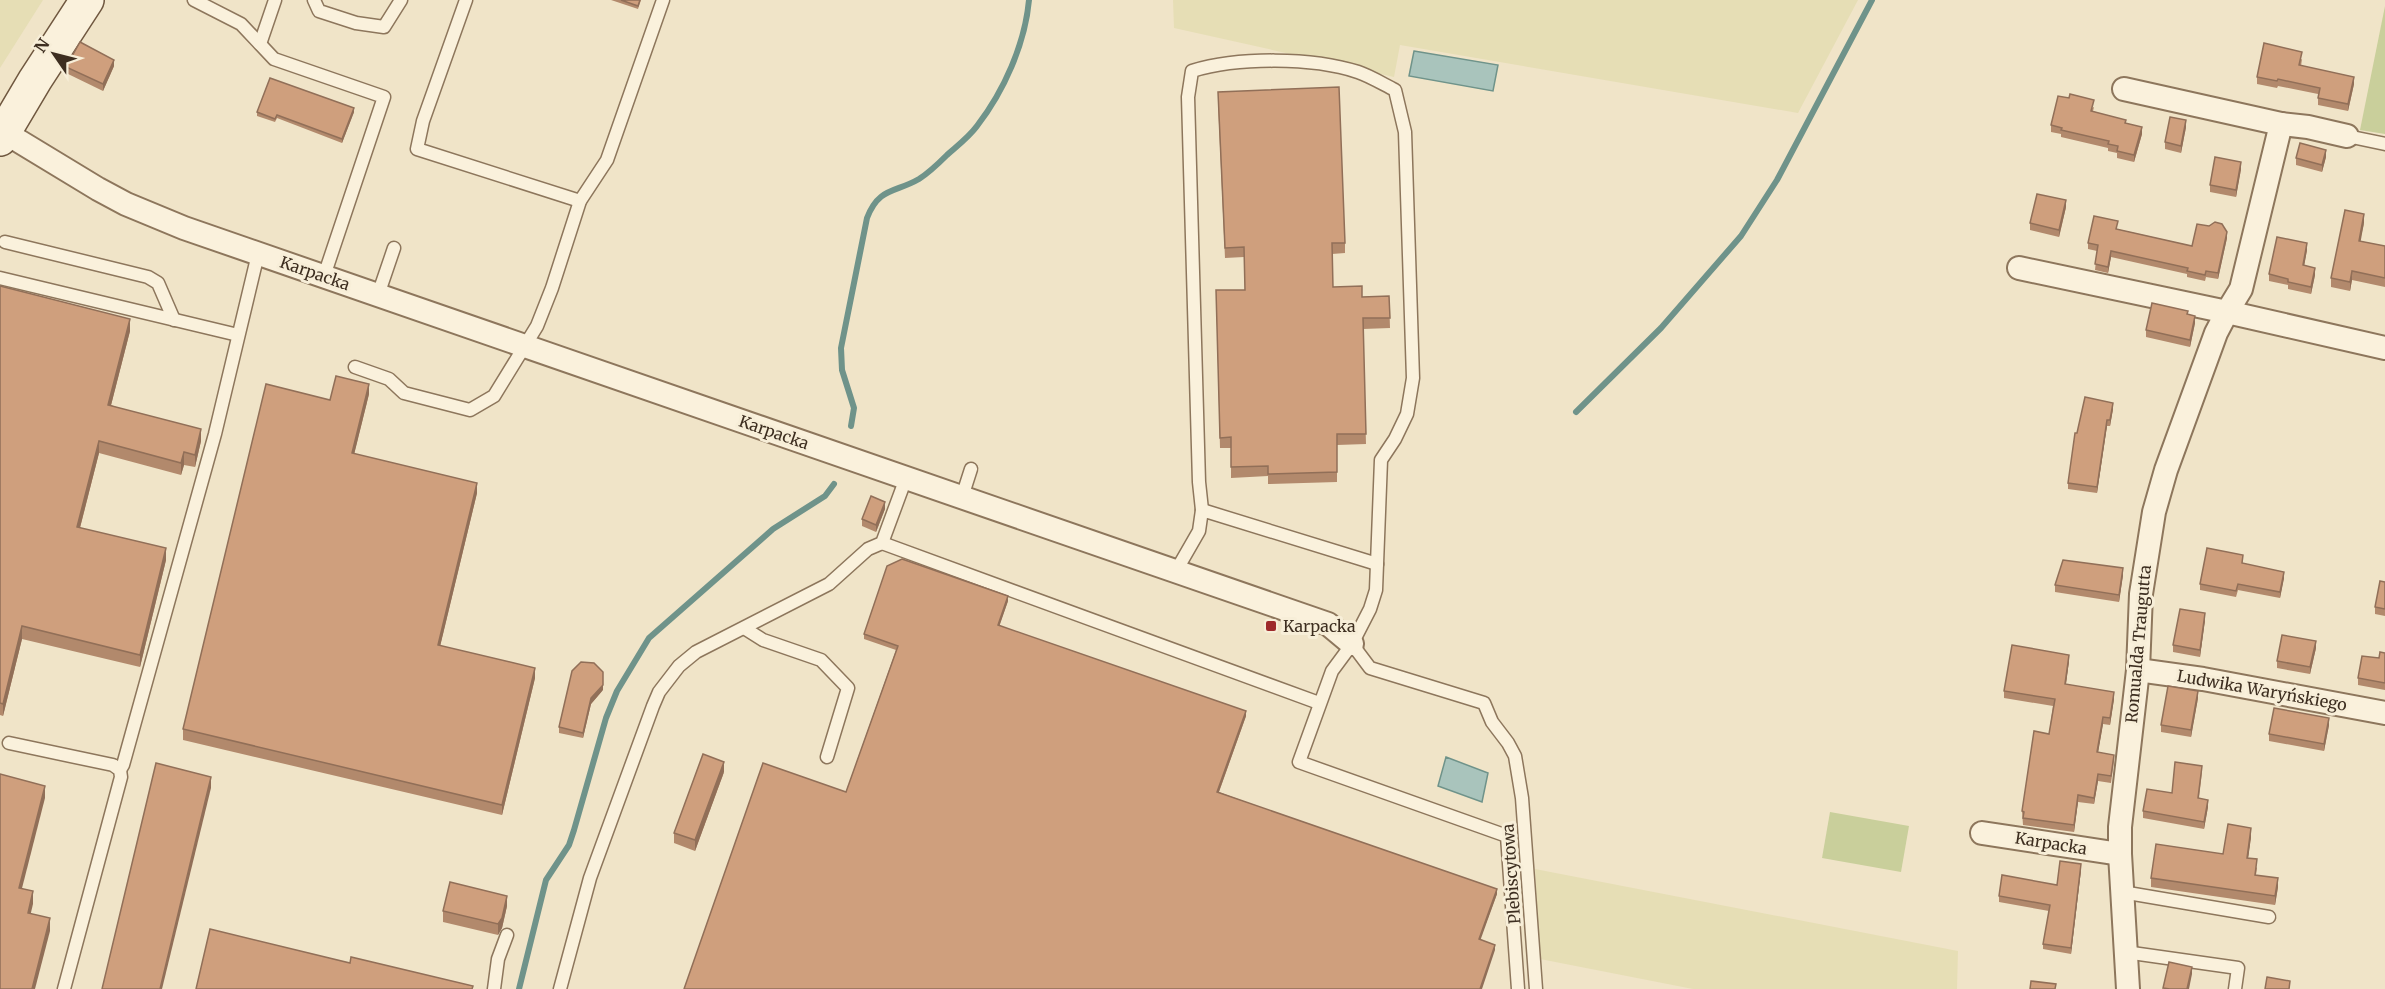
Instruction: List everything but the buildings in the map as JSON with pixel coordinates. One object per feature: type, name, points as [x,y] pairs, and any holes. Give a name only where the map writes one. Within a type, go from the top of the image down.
[{"type":"street","points":[[2,135],[87,0]]},
{"type":"street","points":[[2124,89],[2281,124],[2308,127],[2347,136]]},
{"type":"street","name":"Romualda Traugutta","points":[[2128,989],[2120,854],[2122,792],[2138,670],[2140,594],[2154,512],[2166,470],[2216,333],[2241,290],[2281,124]]},
{"type":"street","name":"Karpacka","points":[[2,135],[126,204],[184,228],[1328,624],[1352,644]]},
{"type":"street","points":[[2019,268],[2385,348]]},
{"type":"street","name":"Ludwika Waryńskiego","points":[[2138,670],[2203,679],[2385,712]]},
{"type":"street","name":"Karpacka","points":[[1982,833],[2120,854]]},
{"type":"lane","points":[[194,0],[241,24],[274,59],[384,97],[324,276]]},
{"type":"lane","points":[[260,44],[275,0]]},
{"type":"lane","points":[[314,0],[319,11],[356,23],[384,27],[401,0]]},
{"type":"lane","points":[[466,0],[423,121],[417,149],[580,201]]},
{"type":"lane","points":[[355,367],[389,379],[404,393],[470,410],[494,396],[545,307],[580,201],[607,160],[663,0]]},
{"type":"lane","points":[[1176,572],[1199,531],[1202,510],[1199,482],[1188,97],[1192,71],[1215,64],[1301,60],[1358,72],[1395,90],[1405,132],[1413,378],[1407,414],[1395,439],[1381,460],[1376,590],[1370,609],[1352,644],[1332,671],[1299,762],[1507,836],[1518,989]]},
{"type":"lane","points":[[2347,136],[2385,144]]},
{"type":"lane","points":[[5,242],[148,277],[158,283],[174,320]]},
{"type":"lane","points":[[378,295],[394,248]]},
{"type":"lane","points":[[120,770],[215,434],[258,254]]},
{"type":"lane","points":[[0,279],[238,335]]},
{"type":"lane","points":[[962,497],[971,468]]},
{"type":"lane","points":[[882,543],[906,478]]},
{"type":"lane","points":[[1202,510],[1377,564]]},
{"type":"lane","points":[[560,989],[590,878],[658,692],[679,666],[696,652],[829,584],[868,549],[882,543],[1319,703]]},
{"type":"lane","points":[[744,628],[763,640],[821,660],[848,688],[827,757]]},
{"type":"lane","name":"Karpacka","points":[[1352,644],[1370,668],[1484,704],[1492,722],[1515,756]]},
{"type":"lane","points":[[9,743],[113,765],[120,770],[122,777],[64,989]]},
{"type":"lane","name":"Plebiscytowa","points":[[1515,756],[1522,798],[1536,989]]},
{"type":"lane","points":[[2122,892],[2269,917]]},
{"type":"lane","points":[[494,989],[498,959],[507,935]]},
{"type":"lane","points":[[2125,952],[2238,968],[2235,989]]},
{"type":"shaded area","points":[[0,0],[43,0],[0,68]]},
{"type":"shaded area","points":[[1173,0],[1858,0],[1798,113],[1400,45],[1394,77],[1174,28]]},
{"type":"shaded area","points":[[1535,869],[1958,951],[1957,989],[1693,989],[1540,959]]},
{"type":"green space","points":[[2385,6],[2385,134],[2360,130]]},
{"type":"green space","points":[[1830,812],[1909,826],[1901,872],[1822,858]]},
{"type":"water","points":[[1414,51],[1498,65],[1493,91],[1409,76]]},
{"type":"water","points":[[1446,757],[1488,773],[1482,802],[1438,786]]},
{"type":"waterway","points":[[851,426],[854,408],[842,370],[841,348],[867,218],[882,196],[923,176],[967,138],[977,126],[996,98],[1012,66],[1023,33],[1029,0]]},
{"type":"waterway","points":[[1576,412],[1661,328],[1741,236],[1777,180],[1872,0]]},
{"type":"waterway","points":[[519,989],[546,880],[569,845],[606,718],[617,691],[649,638],[773,529],[825,496],[834,484]]},
{"type":"place","name":"Karpacka","points":[[1271,626]]}]
